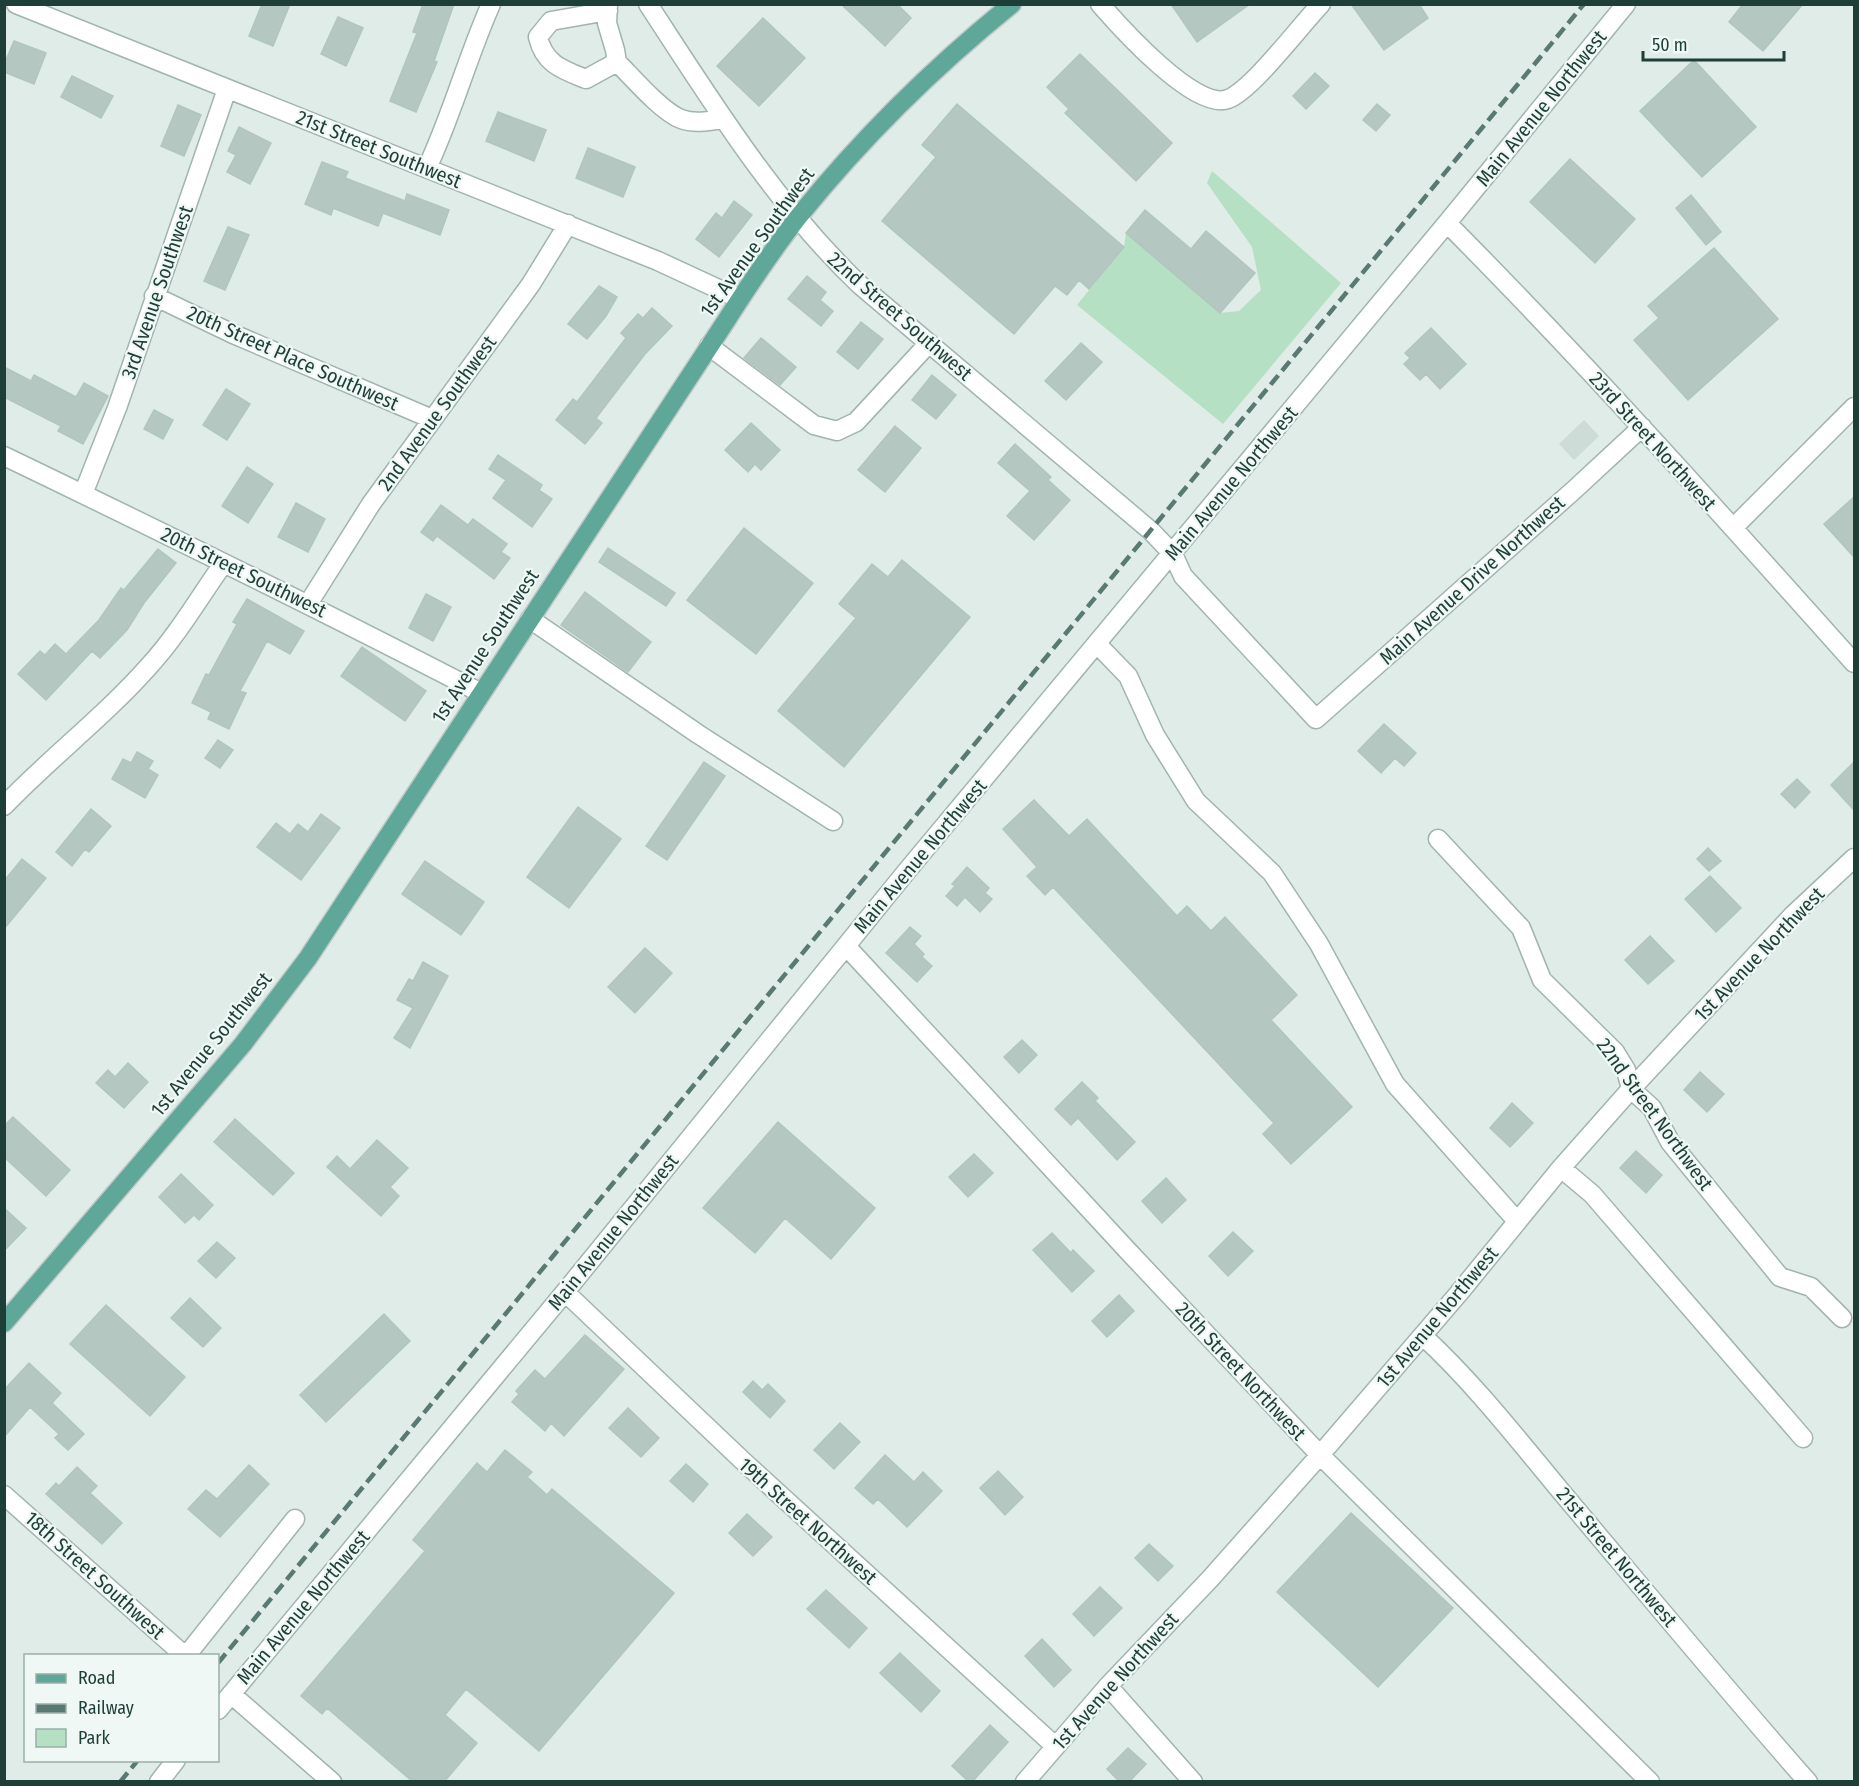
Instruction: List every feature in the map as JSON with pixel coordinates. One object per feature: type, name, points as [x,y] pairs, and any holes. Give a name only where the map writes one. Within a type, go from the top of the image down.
[{"type":"main road","name":"1st Avenue Southwest","points":[[4,1323],[272,1008],[308,958],[740,299],[798,217],[843,164],[893,111],[978,32],[1012,4]]},
{"type":"street","name":"21st Street Southwest","points":[[16,4],[568,224],[658,261],[740,299]]},
{"type":"street","points":[[427,168],[444,133],[472,45],[491,4]]},
{"type":"street","name":"22nd Street Southwest","points":[[648,4],[723,119],[765,177],[827,254],[860,285],[1151,531],[1173,554]]},
{"type":"street","points":[[1100,4],[1167,72],[1196,94],[1215,101],[1228,100],[1249,84],[1321,4]]},
{"type":"street","name":"Main Avenue Northwest","points":[[219,1709],[565,1292],[846,946],[1173,554],[1626,4]]},
{"type":"street","points":[[616,62],[586,79],[557,67],[546,58],[540,48],[538,37],[551,21],[608,8],[607,23],[616,62],[680,119],[701,122],[723,119]]},
{"type":"street","name":"3rd Avenue Southwest","points":[[83,494],[117,408],[227,89]]},
{"type":"street","name":"23rd Street Northwest","points":[[1447,223],[1527,304],[1642,427],[1854,663]]},
{"type":"street","name":"2nd Avenue Southwest","points":[[308,604],[371,504],[531,284],[568,224]]},
{"type":"street","name":"20th Street Place Southwest","points":[[154,296],[231,333],[432,419]]},
{"type":"street","points":[[709,346],[814,424],[837,431],[856,422],[929,343]]},
{"type":"street","points":[[1733,528],[1854,407]]},
{"type":"street","name":"Main Avenue Drive Northwest","points":[[1173,554],[1183,576],[1316,719],[1642,427]]},
{"type":"street","name":"20th Street Southwest","points":[[4,456],[171,535],[223,564],[308,604],[481,693]]},
{"type":"street","points":[[4,806],[150,666],[223,564]]},
{"type":"street","points":[[530,619],[698,734],[833,821]]},
{"type":"street","points":[[1097,644],[1128,676],[1155,735],[1196,801],[1272,873],[1319,944],[1395,1084],[1517,1221]]},
{"type":"street","name":"22nd Street Northwest","points":[[1438,839],[1521,928],[1542,980],[1615,1052],[1626,1070],[1631,1089],[1652,1108],[1671,1142],[1780,1277],[1811,1287],[1842,1318]]},
{"type":"street","name":"1st Avenue Northwest","points":[[1024,1782],[1108,1686],[1210,1579],[1320,1455],[1423,1336],[1561,1168],[1631,1089],[1793,915],[1854,858]]},
{"type":"street","name":"20th Street Northwest","points":[[846,946],[1320,1455],[1650,1782]]},
{"type":"street","points":[[1561,1168],[1592,1194],[1803,1438]]},
{"type":"street","name":"19th Street Northwest","points":[[565,1292],[744,1462],[1055,1746]]},
{"type":"street","name":"21st Street Northwest","points":[[1423,1336],[1447,1358],[1503,1422],[1808,1782]]},
{"type":"street","name":"18th Street Southwest","points":[[4,1495],[184,1654]]},
{"type":"street","points":[[188,1654],[295,1519]]},
{"type":"street","points":[[1108,1686],[1193,1782]]},
{"type":"street","points":[[231,1694],[332,1782]]},
{"type":"street","points":[[159,1782],[175,1762]]},
{"type":"shaded area","points":[[1584,420],[1599,436],[1574,460],[1559,444]]},
{"type":"green space","points":[[1212,171],[1341,283],[1223,424],[1077,305],[1124,247],[1126,233],[1220,313],[1239,311],[1261,290],[1252,247],[1207,183]]},
{"type":"building","points":[[262,4],[290,4],[273,46],[249,36]]},
{"type":"building","points":[[423,4],[454,4],[434,61],[437,62],[416,112],[390,101],[417,33],[413,32]]},
{"type":"building","points":[[841,4],[897,4],[911,18],[885,46]]},
{"type":"building","points":[[1171,4],[1250,4],[1197,42]]},
{"type":"building","points":[[1351,4],[1419,4],[1428,18],[1384,50]]},
{"type":"building","points":[[1743,4],[1803,4],[1763,51],[1729,22]]},
{"type":"building","points":[[338,17],[363,28],[346,66],[321,54]]},
{"type":"building","points":[[763,18],[805,58],[759,106],[717,66]]},
{"type":"building","points":[[14,41],[46,53],[34,84],[4,72],[4,65]]},
{"type":"building","points":[[1080,54],[1172,143],[1136,181],[1065,113],[1069,109],[1047,87]]},
{"type":"building","points":[[1694,60],[1756,127],[1702,177],[1640,111]]},
{"type":"building","points":[[1315,73],[1329,86],[1306,109],[1293,96]]},
{"type":"building","points":[[72,76],[113,96],[101,118],[61,97]]},
{"type":"building","points":[[957,104],[1124,247],[1089,289],[1079,280],[1067,295],[1055,286],[1014,334],[882,221],[936,157],[922,145]]},
{"type":"building","points":[[1377,104],[1390,115],[1376,131],[1363,120]]},
{"type":"building","points":[[178,105],[201,115],[184,156],[161,146]]},
{"type":"building","points":[[498,112],[546,130],[534,161],[486,141]]},
{"type":"building","points":[[239,127],[271,143],[250,184],[227,172],[236,155],[228,151]]},
{"type":"building","points":[[588,148],[635,167],[623,197],[576,178]]},
{"type":"building","points":[[1570,159],[1635,219],[1595,263],[1530,202]]},
{"type":"building","points":[[322,162],[348,172],[345,178],[405,201],[407,194],[449,210],[440,235],[383,213],[378,226],[333,208],[331,215],[305,204]]},
{"type":"building","points":[[1691,195],[1721,232],[1706,245],[1676,208]]},
{"type":"building","points":[[734,201],[752,215],[719,257],[696,239],[716,213],[722,218]]},
{"type":"building","points":[[1145,210],[1191,249],[1206,231],[1255,273],[1220,313],[1126,233]]},
{"type":"building","points":[[228,227],[249,235],[225,290],[204,281]]},
{"type":"building","points":[[1714,248],[1778,319],[1688,400],[1634,340],[1659,318],[1648,306]]},
{"type":"building","points":[[807,276],[826,292],[820,300],[833,311],[821,326],[788,299]]},
{"type":"building","points":[[599,286],[617,297],[606,316],[587,339],[568,324]]},
{"type":"building","points":[[652,308],[672,326],[645,354],[596,418],[602,423],[585,444],[556,420],[573,399],[577,402],[626,338],[621,333],[638,314],[643,318]]},
{"type":"building","points":[[861,322],[883,339],[858,369],[837,352]]},
{"type":"building","points":[[1431,328],[1466,364],[1440,389],[1426,374],[1420,380],[1404,364],[1410,358],[1405,353]]},
{"type":"building","points":[[761,338],[796,367],[780,385],[744,358]]},
{"type":"building","points":[[1081,343],[1102,362],[1066,400],[1045,381]]},
{"type":"building","points":[[4,367],[31,381],[34,375],[76,397],[84,383],[108,396],[83,444],[58,431],[61,426],[4,397]]},
{"type":"building","points":[[932,375],[956,395],[936,419],[912,400]]},
{"type":"building","points":[[226,389],[250,404],[227,440],[203,425]]},
{"type":"building","points":[[154,410],[173,420],[163,439],[144,429]]},
{"type":"building","points":[[751,423],[780,450],[761,470],[755,464],[748,472],[725,450]]},
{"type":"building","points":[[895,426],[921,448],[885,492],[858,470]]},
{"type":"building","points":[[1015,444],[1051,477],[1048,480],[1070,500],[1034,540],[1007,516],[1030,491],[998,463]]},
{"type":"building","points":[[498,455],[542,485],[539,490],[552,499],[532,527],[493,498],[506,480],[489,469]]},
{"type":"building","points":[[247,467],[273,484],[248,523],[222,506]]},
{"type":"building","points":[[1854,497],[1854,557],[1824,524]]},
{"type":"building","points":[[296,503],[325,519],[308,552],[278,537]]},
{"type":"building","points":[[441,505],[468,525],[473,519],[507,544],[501,552],[510,558],[494,579],[437,536],[433,541],[421,532]]},
{"type":"building","points":[[744,528],[813,583],[756,654],[687,600]]},
{"type":"building","points":[[608,548],[675,593],[666,606],[599,562]]},
{"type":"building","points":[[158,549],[176,563],[144,603],[127,630],[100,658],[92,651],[46,700],[18,674],[40,651],[45,655],[55,644],[66,654],[99,620],[121,588],[124,590]]},
{"type":"building","points":[[902,560],[970,617],[844,767],[778,711],[856,618],[839,604],[872,564],[888,577]]},
{"type":"building","points":[[585,592],[651,642],[628,672],[561,625]]},
{"type":"building","points":[[426,594],[451,607],[433,641],[409,628]]},
{"type":"building","points":[[247,599],[304,631],[290,654],[267,641],[240,691],[246,693],[229,729],[208,719],[211,712],[192,703],[206,674],[209,675],[237,624],[233,622]]},
{"type":"building","points":[[362,647],[426,691],[405,721],[341,676]]},
{"type":"building","points":[[1384,724],[1416,753],[1404,766],[1395,758],[1381,773],[1358,751]]},
{"type":"building","points":[[218,740],[233,750],[220,768],[205,758]]},
{"type":"building","points":[[137,752],[153,761],[148,769],[158,775],[145,798],[112,779],[123,759],[131,763]]},
{"type":"building","points":[[704,762],[725,776],[667,860],[646,846]]},
{"type":"building","points":[[1854,762],[1854,810],[1831,785]]},
{"type":"building","points":[[1797,779],[1810,792],[1795,808],[1781,794]]},
{"type":"building","points":[[1034,800],[1069,836],[1087,819],[1177,916],[1187,906],[1211,931],[1225,917],[1297,995],[1271,1020],[1352,1107],[1291,1164],[1263,1134],[1274,1123],[1053,887],[1045,895],[1027,876],[1037,867],[1003,829]]},
{"type":"building","points":[[578,807],[621,839],[569,908],[527,877]]},
{"type":"building","points":[[91,809],[111,826],[89,852],[85,849],[72,866],[56,852]]},
{"type":"building","points":[[321,814],[340,828],[301,880],[257,847],[276,823],[290,834],[298,824],[308,832]]},
{"type":"building","points":[[1708,848],[1721,861],[1709,871],[1697,859]]},
{"type":"building","points":[[22,859],[46,878],[4,929],[4,881]]},
{"type":"building","points":[[425,861],[484,902],[461,935],[402,894]]},
{"type":"building","points":[[967,867],[989,888],[985,893],[992,899],[980,912],[965,897],[957,906],[946,896],[955,886],[952,884]]},
{"type":"building","points":[[1710,876],[1741,908],[1716,932],[1685,899]]},
{"type":"building","points":[[910,927],[921,936],[914,944],[924,954],[922,957],[932,966],[917,982],[886,953]]},
{"type":"building","points":[[1650,936],[1674,961],[1648,984],[1625,960]]},
{"type":"building","points":[[645,948],[672,973],[635,1013],[608,987]]},
{"type":"building","points":[[423,962],[448,976],[410,1048],[394,1038],[413,1008],[397,1000],[409,979],[413,981]]},
{"type":"building","points":[[1022,1040],[1037,1055],[1019,1073],[1004,1057]]},
{"type":"building","points":[[128,1063],[148,1082],[124,1108],[96,1083],[108,1070],[115,1077]]},
{"type":"building","points":[[1700,1072],[1724,1094],[1707,1112],[1684,1090]]},
{"type":"building","points":[[1082,1082],[1098,1098],[1095,1101],[1135,1142],[1117,1160],[1078,1118],[1071,1125],[1055,1109]]},
{"type":"building","points":[[1512,1103],[1533,1123],[1510,1147],[1490,1128]]},
{"type":"building","points":[[13,1117],[70,1170],[46,1196],[4,1157],[4,1126]]},
{"type":"building","points":[[235,1119],[294,1173],[273,1195],[214,1142]]},
{"type":"building","points":[[778,1122],[875,1208],[831,1259],[785,1218],[755,1253],[703,1208]]},
{"type":"building","points":[[377,1140],[408,1168],[390,1187],[399,1196],[381,1216],[327,1167],[337,1156],[350,1169]]},
{"type":"building","points":[[1636,1151],[1662,1175],[1646,1193],[1620,1168]]},
{"type":"building","points":[[974,1154],[993,1173],[968,1197],[949,1177]]},
{"type":"building","points":[[181,1174],[213,1205],[199,1220],[194,1215],[185,1223],[159,1197]]},
{"type":"building","points":[[1166,1178],[1186,1200],[1162,1223],[1142,1201]]},
{"type":"building","points":[[4,1208],[26,1228],[4,1251]]},
{"type":"building","points":[[1233,1232],[1253,1251],[1228,1276],[1209,1256]]},
{"type":"building","points":[[1052,1233],[1071,1253],[1073,1250],[1094,1271],[1072,1292],[1033,1250]]},
{"type":"building","points":[[217,1242],[235,1258],[216,1278],[198,1261]]},
{"type":"building","points":[[1119,1295],[1134,1311],[1107,1337],[1092,1321]]},
{"type":"building","points":[[190,1298],[221,1328],[203,1347],[171,1318]]},
{"type":"building","points":[[106,1305],[185,1377],[150,1416],[70,1344]]},
{"type":"building","points":[[384,1314],[410,1341],[326,1422],[300,1395]]},
{"type":"building","points":[[585,1335],[624,1369],[564,1436],[551,1423],[545,1431],[512,1402],[519,1394],[516,1391],[535,1370],[545,1379]]},
{"type":"building","points":[[29,1363],[61,1393],[52,1403],[84,1434],[68,1450],[55,1438],[59,1434],[30,1407],[4,1437],[4,1390]]},
{"type":"building","points":[[753,1381],[762,1390],[768,1384],[785,1401],[770,1418],[743,1392]]},
{"type":"building","points":[[628,1408],[659,1438],[641,1457],[609,1428]]},
{"type":"building","points":[[840,1423],[860,1442],[834,1469],[814,1450]]},
{"type":"building","points":[[505,1450],[532,1472],[527,1477],[547,1495],[552,1489],[674,1593],[539,1751],[466,1689],[445,1715],[477,1743],[444,1782],[413,1782],[327,1708],[322,1714],[301,1696],[425,1551],[413,1540],[437,1511],[477,1463],[487,1472]]},
{"type":"building","points":[[885,1455],[914,1482],[923,1472],[942,1491],[907,1527],[878,1499],[873,1504],[855,1488]]},
{"type":"building","points":[[686,1464],[708,1484],[693,1502],[670,1481]]},
{"type":"building","points":[[249,1465],[269,1484],[220,1537],[188,1509],[206,1490],[217,1499]]},
{"type":"building","points":[[77,1467],[97,1486],[90,1493],[122,1523],[102,1544],[46,1494],[56,1483],[59,1486]]},
{"type":"building","points":[[998,1471],[1023,1497],[1005,1515],[980,1488]]},
{"type":"building","points":[[1351,1513],[1453,1608],[1378,1687],[1277,1592]]},
{"type":"building","points":[[747,1514],[772,1537],[753,1556],[729,1533]]},
{"type":"building","points":[[1149,1544],[1173,1566],[1158,1581],[1135,1558]]},
{"type":"building","points":[[1100,1587],[1122,1608],[1094,1636],[1073,1614]]},
{"type":"building","points":[[826,1590],[867,1628],[849,1648],[807,1609]]},
{"type":"building","points":[[1042,1639],[1071,1670],[1054,1687],[1025,1656]]},
{"type":"building","points":[[900,1653],[940,1691],[921,1712],[880,1673]]},
{"type":"building","points":[[990,1725],[1008,1742],[972,1782],[969,1782],[952,1766]]},
{"type":"building","points":[[1128,1748],[1146,1764],[1129,1782],[1120,1782],[1107,1769]]},
{"type":"railway","points":[[219,1662],[1584,4]]},
{"type":"railway","points":[[120,1782],[136,1762]]}]
